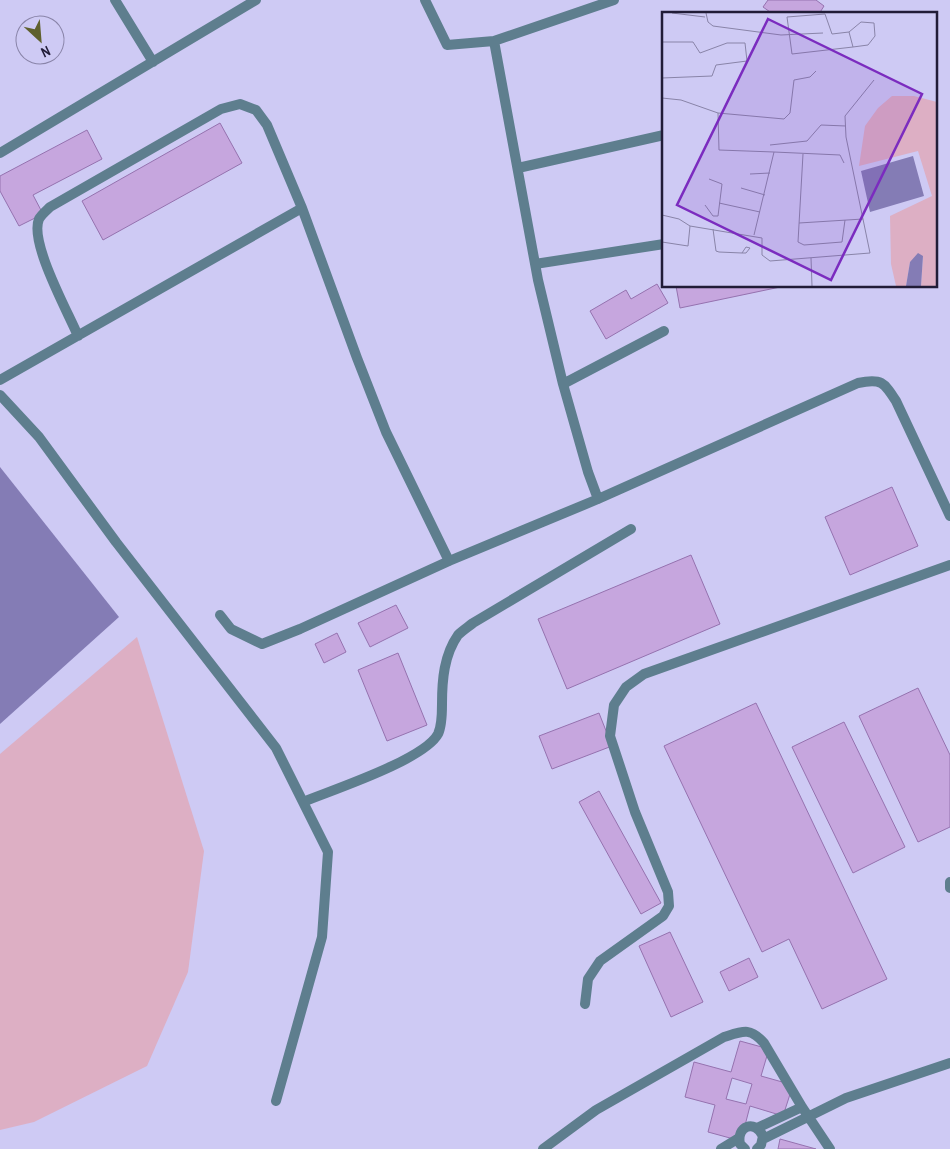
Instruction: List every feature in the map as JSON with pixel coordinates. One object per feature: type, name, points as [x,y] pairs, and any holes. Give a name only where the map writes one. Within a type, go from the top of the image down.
[{"type":"street","points":[[115,0],[153,62]]},
{"type":"street","points":[[0,153],[256,0]]},
{"type":"street","points":[[425,0],[447,45],[494,41],[614,0]]},
{"type":"street","points":[[494,41],[535,264],[563,384],[588,472],[598,499]]},
{"type":"street","points":[[78,336],[42,256],[37,237],[39,218],[50,207],[221,109],[240,104],[256,110],[267,126],[302,208],[386,432],[449,561]]},
{"type":"street","points":[[518,168],[662,135]]},
{"type":"street","points":[[0,380],[302,208]]},
{"type":"street","points":[[535,264],[662,244]]},
{"type":"street","points":[[563,384],[664,331]]},
{"type":"street","points":[[220,615],[231,629],[262,644],[300,629],[449,561],[598,499],[858,383],[873,380],[885,384],[896,401],[950,516]]},
{"type":"street","points":[[0,395],[39,437],[116,542],[276,748],[328,852],[322,937],[276,1101]]},
{"type":"street","points":[[303,802],[404,761],[428,746],[438,734],[442,718],[442,685],[447,657],[459,634],[473,623],[631,528]]},
{"type":"street","points":[[585,1004],[588,979],[600,961],[663,916],[669,906],[668,892],[635,812],[610,736],[614,705],[626,687],[644,674],[950,564]]},
{"type":"street","points":[[950,882],[950,888]]},
{"type":"street","points":[[543,1149],[596,1110],[724,1037],[741,1031],[750,1031],[758,1035],[764,1043],[802,1107],[830,1149]]},
{"type":"street","points":[[763,1139],[846,1098],[950,1063]]},
{"type":"street","points":[[757,1128],[802,1107]]},
{"type":"street","points":[[745,1149],[740,1144],[739,1138],[745,1128],[751,1126],[757,1128],[763,1139],[761,1145],[756,1149]]},
{"type":"street","points":[[721,1149],[739,1138]]},
{"type":"shaded area","points":[[0,467],[119,617],[0,724]]},
{"type":"shaded area","points":[[137,637],[204,851],[188,972],[147,1066],[34,1122],[0,1130],[0,754]]},
{"type":"building","points":[[768,0],[816,0],[824,6],[820,12],[770,12],[763,7]]},
{"type":"building","points":[[220,123],[242,163],[103,240],[82,201]]},
{"type":"building","points":[[87,130],[102,159],[33,195],[43,214],[19,226],[0,191],[0,176]]},
{"type":"building","points":[[657,284],[668,303],[606,339],[590,311],[626,290],[631,299]]},
{"type":"building","points":[[676,288],[775,288],[680,308]]},
{"type":"building","points":[[892,487],[918,546],[850,575],[825,517]]},
{"type":"building","points":[[691,555],[720,624],[567,689],[538,619]]},
{"type":"building","points":[[396,605],[408,628],[370,647],[358,623]]},
{"type":"building","points":[[337,633],[346,652],[324,663],[315,644]]},
{"type":"building","points":[[398,653],[427,725],[387,741],[358,670]]},
{"type":"building","points":[[918,688],[950,755],[950,827],[918,842],[859,716]]},
{"type":"building","points":[[756,703],[887,979],[822,1009],[789,939],[762,952],[664,746]]},
{"type":"building","points":[[599,713],[612,746],[552,769],[539,736]]},
{"type":"building","points":[[844,722],[905,847],[853,873],[792,747]]},
{"type":"building","points":[[599,791],[661,903],[641,914],[579,802]]},
{"type":"building","points":[[670,932],[703,1002],[671,1017],[639,946]]},
{"type":"building","points":[[749,958],[758,977],[729,991],[720,972]]},
{"type":"building","points":[[740,1041],[769,1049],[761,1076],[793,1085],[783,1116],[750,1106],[741,1141],[708,1132],[715,1105],[685,1097],[694,1062],[731,1072]],"holes":[[[732,1078],[752,1084],[746,1104],[726,1099]]]},
{"type":"building","points":[[780,1139],[816,1149],[778,1149]]}]
